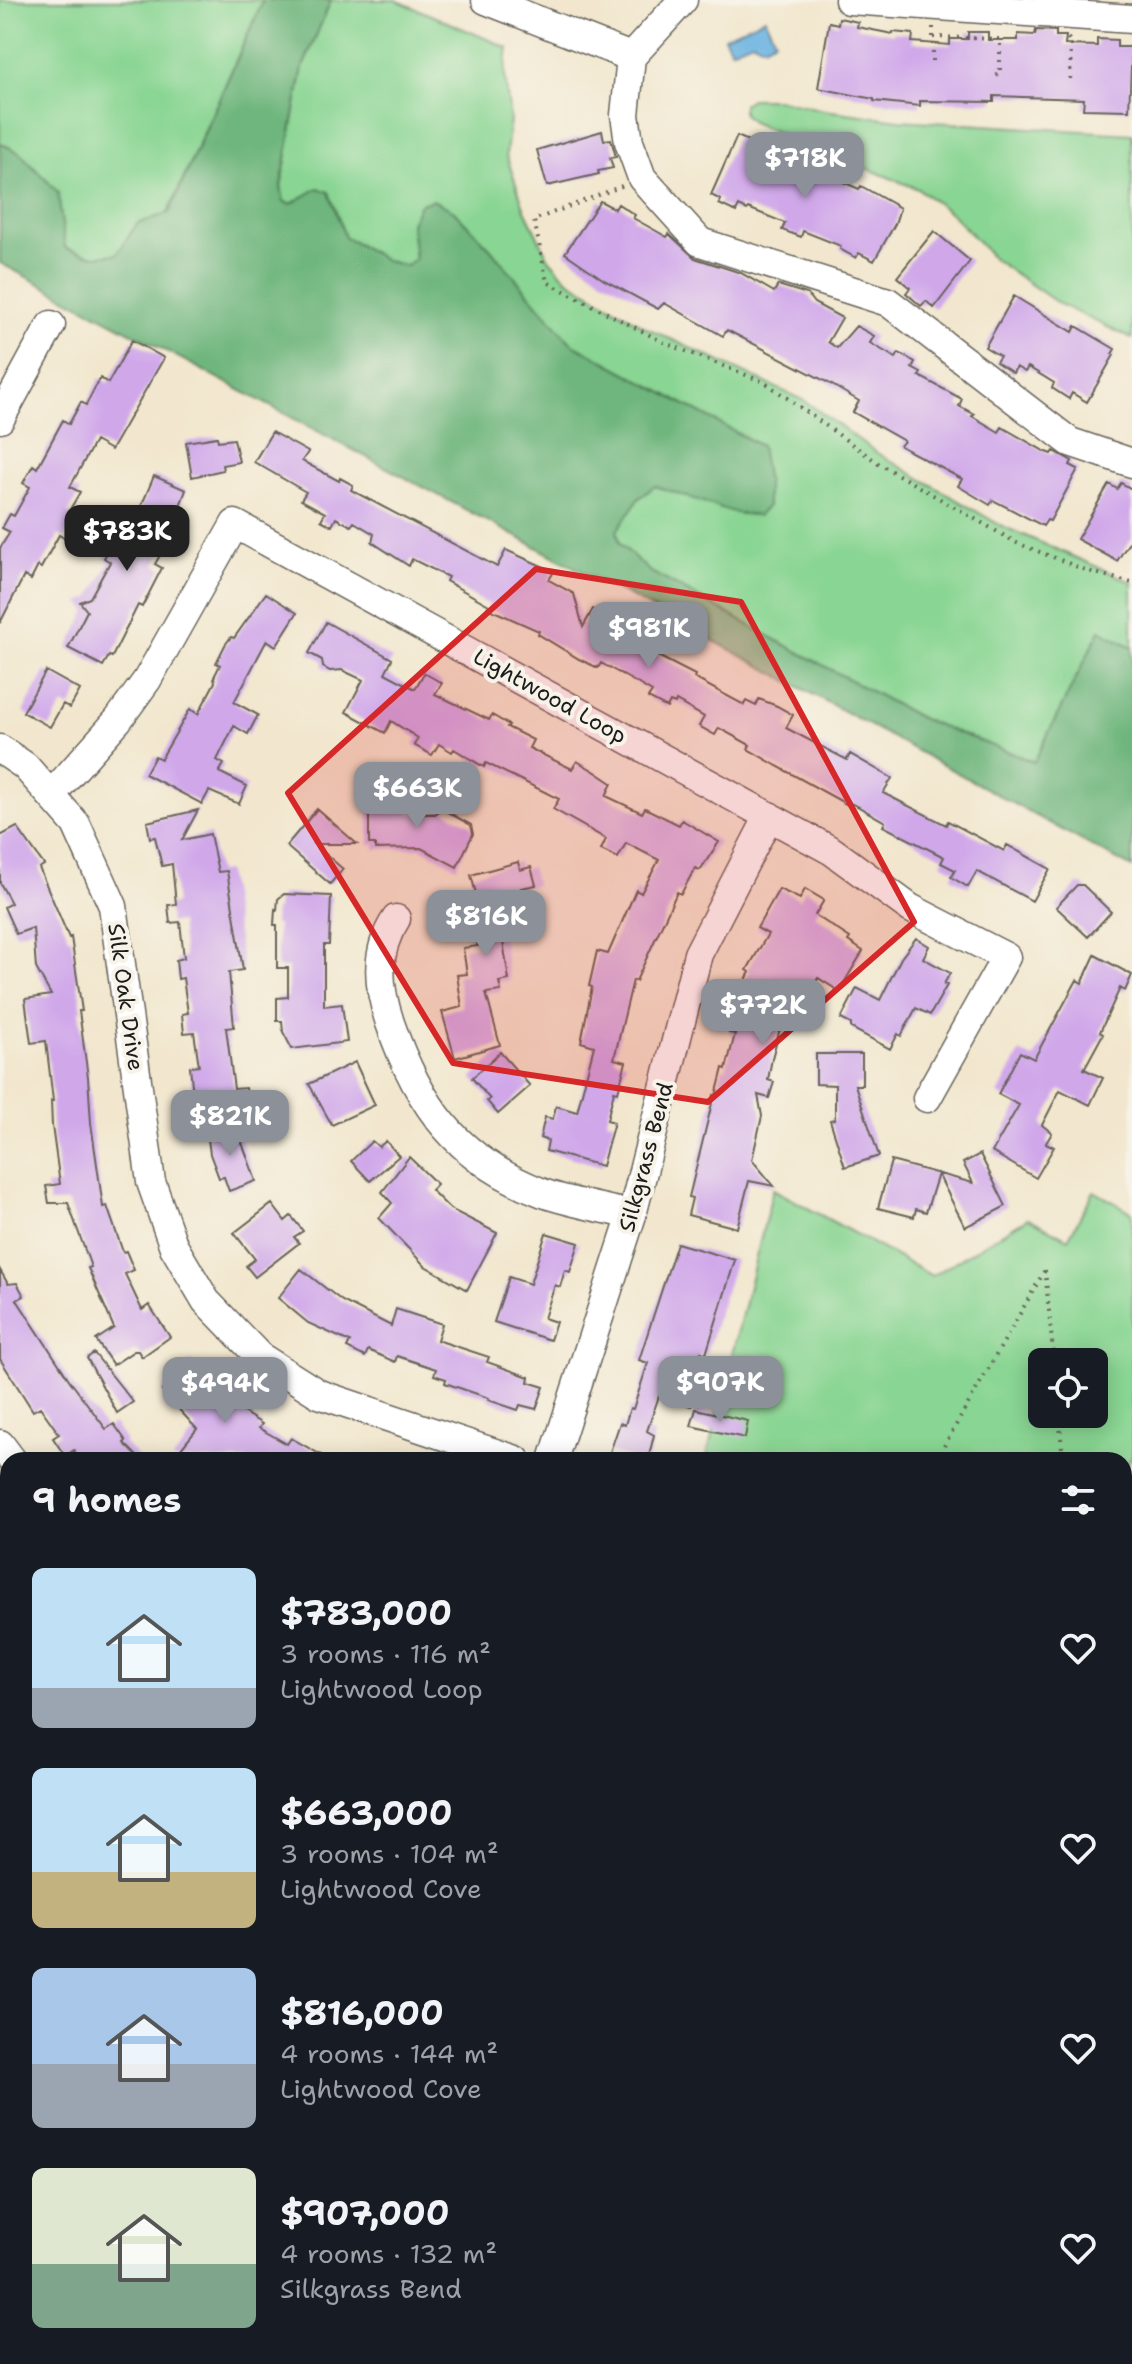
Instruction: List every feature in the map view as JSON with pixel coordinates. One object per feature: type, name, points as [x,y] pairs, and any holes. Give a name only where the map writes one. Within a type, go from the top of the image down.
[{"type":"street","points":[[486,0],[631,57]]},
{"type":"street","points":[[683,0],[631,57],[625,115],[629,142],[642,178],[700,242],[888,302],[1070,442],[1132,463]]},
{"type":"street","points":[[849,0],[1132,19]]},
{"type":"street","points":[[0,419],[51,325]]},
{"type":"street","name":"Lightwood Loop","points":[[52,794],[118,720],[147,680],[235,524],[832,851],[910,908],[1006,957],[927,1098]]},
{"type":"street","name":"Silk Oak Drive","points":[[0,749],[25,766],[76,824],[113,906],[151,1182],[174,1247],[206,1301],[259,1356],[319,1394],[492,1452]]},
{"type":"street","name":"Silkgrass Bend","points":[[556,1452],[632,1215],[698,954],[769,816]]},
{"type":"street","points":[[396,919],[381,948],[379,967],[382,995],[403,1060],[438,1122],[477,1158],[544,1193],[632,1215]]},
{"type":"path","points":[[933,61],[934,8]]},
{"type":"path","points":[[1065,34],[1071,42],[1070,83]]},
{"type":"path","points":[[933,37],[1002,38],[1000,74],[993,77]]},
{"type":"path","points":[[642,178],[534,220],[547,282],[663,342],[766,383],[881,465],[1017,543],[1088,571],[1132,583]]},
{"type":"path","points":[[941,1452],[1045,1270],[1053,1348]]},
{"type":"path","points":[[1060,1428],[1062,1452]]},
{"type":"highlighted area","points":[[536,569],[741,602],[914,922],[708,1102],[453,1063],[288,793]]},
{"type":"green space","points":[[0,0],[263,0],[168,213],[137,224],[117,255],[94,256],[65,248],[60,224],[19,152],[0,143]]},
{"type":"green space","points":[[263,0],[331,0],[303,67],[281,186],[284,202],[291,204],[318,188],[329,192],[345,237],[387,261],[406,266],[415,259],[411,223],[420,204],[433,200],[453,210],[571,343],[761,446],[767,506],[758,516],[736,513],[655,486],[639,498],[617,531],[620,544],[649,571],[922,719],[1034,762],[1100,630],[1132,647],[1132,868],[759,665],[0,263],[0,143],[19,152],[58,192],[65,248],[94,256],[117,254],[137,224],[169,213]]},
{"type":"green space","points":[[331,0],[396,0],[508,48],[505,75],[510,120],[506,155],[525,210],[549,259],[567,279],[649,329],[805,401],[877,453],[1000,525],[1132,582],[1132,647],[1100,630],[1035,762],[922,719],[649,571],[620,544],[616,530],[639,498],[655,486],[683,494],[767,505],[761,446],[571,343],[529,296],[411,223],[415,259],[406,266],[387,261],[345,237],[328,192],[318,188],[291,204],[284,202],[281,186],[303,67]]},
{"type":"green space","points":[[751,99],[776,99],[824,110],[899,120],[1132,134],[1132,339],[1059,304],[994,259],[952,214],[918,189],[751,122],[743,114],[743,104]]},
{"type":"green space","points":[[773,1189],[932,1276],[1028,1218],[1068,1239],[1094,1191],[1132,1212],[1132,1452],[708,1452]]},
{"type":"water","points":[[765,18],[775,40],[764,46],[752,41],[731,50],[724,37]]},
{"type":"building","points":[[839,18],[858,22],[857,27],[893,34],[913,34],[912,42],[950,45],[950,39],[968,39],[968,32],[988,32],[988,40],[1018,40],[1018,34],[1035,35],[1036,30],[1056,31],[1056,36],[1066,36],[1065,45],[1097,46],[1097,39],[1117,40],[1117,47],[1132,47],[1129,110],[1083,109],[1084,99],[994,96],[994,102],[920,101],[920,106],[874,101],[818,88],[829,22],[838,24]]},
{"type":"building","points":[[602,131],[604,140],[611,139],[616,157],[610,158],[613,168],[547,186],[537,150]]},
{"type":"building","points":[[737,136],[859,189],[861,186],[900,208],[895,224],[874,261],[859,253],[856,258],[840,249],[841,246],[803,231],[801,237],[782,230],[785,223],[748,208],[739,206],[736,212],[719,204],[721,200],[711,195]]},
{"type":"building","points":[[600,201],[615,209],[618,204],[635,215],[633,218],[667,237],[669,234],[695,258],[741,273],[774,292],[778,285],[807,294],[814,303],[842,318],[828,342],[837,348],[856,326],[874,336],[870,343],[896,358],[899,353],[915,362],[912,368],[921,373],[919,376],[962,399],[959,406],[974,414],[972,416],[999,432],[1002,427],[1044,451],[1052,454],[1054,451],[1072,461],[1070,465],[1078,469],[1050,521],[1047,520],[1043,526],[993,500],[990,505],[958,486],[962,479],[900,446],[904,441],[853,412],[859,401],[827,382],[727,330],[723,336],[664,303],[658,309],[604,280],[565,253]]},
{"type":"building","points":[[934,231],[970,261],[934,308],[926,301],[921,306],[906,293],[910,288],[897,277]]},
{"type":"building","points":[[1014,296],[1073,332],[1076,326],[1115,349],[1087,402],[1072,393],[1069,399],[1052,388],[1054,383],[1028,367],[1025,372],[1016,367],[1013,373],[996,362],[1000,356],[985,347]]},
{"type":"building","points":[[132,340],[164,358],[111,450],[95,441],[70,487],[80,492],[68,513],[76,518],[64,538],[59,535],[31,580],[24,576],[0,623],[0,548],[10,532],[2,528],[10,514],[14,516],[30,487],[23,483],[33,465],[37,468],[63,420],[69,424],[81,402],[86,405],[100,378],[108,383]]},
{"type":"building","points":[[272,432],[308,452],[302,461],[353,485],[351,490],[497,567],[506,550],[544,567],[553,573],[549,580],[574,594],[583,627],[593,609],[652,638],[646,650],[695,675],[694,678],[744,705],[746,701],[756,706],[759,699],[777,706],[793,715],[786,728],[847,760],[850,754],[892,778],[883,793],[946,825],[948,821],[1004,851],[1007,845],[1050,869],[1032,901],[977,871],[968,887],[951,877],[955,870],[941,863],[944,857],[883,826],[885,822],[857,806],[846,804],[777,766],[748,749],[750,745],[719,728],[715,735],[699,726],[704,717],[676,701],[675,704],[670,702],[667,708],[648,698],[652,692],[601,663],[598,668],[579,659],[538,634],[539,631],[487,608],[489,605],[446,581],[448,577],[412,559],[409,566],[372,542],[374,534],[354,522],[351,526],[336,518],[332,526],[321,520],[325,513],[301,500],[306,492],[254,462]]},
{"type":"building","points":[[217,437],[218,441],[234,439],[239,462],[222,465],[223,470],[192,477],[186,442]]},
{"type":"building","points":[[154,476],[186,490],[178,511],[175,510],[164,537],[167,539],[164,548],[155,564],[162,568],[142,607],[138,605],[112,657],[109,656],[103,666],[68,648],[87,611],[80,602],[90,598],[110,562],[104,558],[117,536],[109,532],[120,513],[135,521]]},
{"type":"building","points":[[1121,483],[1132,489],[1132,538],[1117,561],[1077,539],[1109,484],[1117,489]]},
{"type":"building","points":[[266,593],[297,613],[276,646],[267,640],[234,702],[258,715],[248,734],[234,726],[217,760],[224,764],[219,772],[247,786],[239,804],[209,791],[202,804],[145,774],[155,756],[161,759],[190,709],[198,714],[215,682],[220,665],[216,663],[225,645],[231,637],[234,638]]},
{"type":"building","points":[[326,622],[392,659],[385,673],[415,689],[424,673],[442,683],[435,694],[489,720],[492,715],[509,725],[507,727],[533,740],[529,748],[572,769],[577,761],[612,783],[606,796],[642,813],[645,808],[679,825],[682,820],[719,842],[700,870],[695,868],[681,894],[677,892],[636,981],[633,980],[614,1059],[626,1062],[607,1120],[614,1122],[602,1166],[546,1151],[548,1141],[540,1138],[545,1117],[553,1119],[556,1106],[577,1112],[594,1046],[581,1042],[597,951],[608,954],[636,890],[641,893],[659,860],[626,843],[618,858],[601,850],[606,839],[553,809],[559,799],[486,763],[484,767],[454,749],[452,752],[439,744],[432,755],[414,745],[418,738],[391,721],[385,733],[346,712],[363,680],[342,670],[330,671],[323,667],[322,660],[309,653]]},
{"type":"building","points":[[46,671],[80,690],[70,708],[63,704],[50,727],[23,712]]},
{"type":"building","points":[[376,793],[382,797],[399,797],[399,805],[410,805],[410,814],[435,814],[442,809],[471,825],[473,834],[457,867],[421,848],[375,849],[375,844],[369,844],[369,802]]},
{"type":"building","points":[[317,809],[357,844],[314,844],[343,869],[330,884],[286,846]]},
{"type":"building","points":[[198,810],[182,840],[210,834],[218,872],[227,871],[243,970],[229,972],[234,1027],[226,1028],[234,1089],[246,1088],[248,1103],[205,1113],[195,1113],[190,1067],[199,1066],[194,1032],[184,1033],[182,1014],[188,1013],[183,978],[178,979],[176,960],[184,958],[180,922],[170,923],[168,905],[176,904],[172,864],[162,866],[155,837],[150,838],[147,822]]},
{"type":"building","points":[[17,827],[44,865],[39,868],[71,937],[103,1207],[107,1206],[123,1252],[126,1251],[134,1270],[125,1274],[142,1310],[149,1305],[170,1337],[142,1357],[134,1351],[113,1365],[96,1340],[114,1328],[88,1268],[91,1267],[68,1203],[49,1203],[46,1186],[60,1184],[46,1041],[31,1043],[25,999],[51,995],[36,968],[33,928],[16,934],[4,907],[11,903],[0,883],[0,836]]},
{"type":"building","points":[[518,862],[520,870],[531,867],[536,885],[521,888],[527,908],[499,916],[509,980],[499,982],[501,991],[486,993],[500,1045],[455,1058],[442,1012],[462,1007],[457,975],[467,974],[463,948],[478,946],[468,908],[479,905],[471,875]]},
{"type":"building","points":[[1077,885],[1083,885],[1111,912],[1088,937],[1056,907]]},
{"type":"building","points":[[779,889],[800,899],[805,889],[824,900],[815,915],[850,938],[848,941],[863,951],[839,991],[818,978],[803,1004],[793,998],[784,1014],[768,1080],[774,1082],[769,1098],[758,1095],[762,1116],[752,1160],[774,1186],[749,1181],[737,1228],[688,1215],[692,1198],[689,1197],[714,1095],[723,1068],[726,1069],[735,1034],[729,1033],[740,991],[750,972],[747,970],[768,934],[757,928]]},
{"type":"building","points":[[284,894],[331,896],[329,945],[324,945],[324,1006],[342,1004],[347,1042],[292,1049],[283,1032],[282,1021],[277,1021],[277,998],[288,997],[288,968],[277,968],[277,925],[274,925],[278,899]]},
{"type":"building","points":[[916,938],[929,946],[923,958],[950,973],[944,984],[947,985],[930,1015],[916,1008],[890,1049],[851,1028],[851,1024],[841,1019],[857,988],[880,1000],[901,958]]},
{"type":"building","points":[[1095,955],[1132,975],[1125,991],[1120,988],[1100,1032],[1103,1034],[1084,1069],[1103,1078],[1090,1105],[1060,1090],[1042,1125],[1052,1133],[1046,1143],[1054,1147],[1036,1178],[992,1152],[1019,1105],[998,1094],[1020,1052],[1034,1059],[1077,980],[1082,983]]},
{"type":"building","points":[[500,1052],[530,1086],[498,1114],[472,1078]]},
{"type":"building","points":[[816,1054],[862,1054],[862,1085],[855,1085],[879,1156],[845,1167],[830,1120],[835,1119],[835,1085],[816,1084]]},
{"type":"building","points":[[355,1062],[375,1105],[332,1125],[309,1084]]},
{"type":"building","points":[[237,1129],[256,1181],[229,1191],[224,1177],[219,1178],[210,1154],[207,1132]]},
{"type":"building","points":[[372,1141],[379,1147],[386,1141],[399,1156],[370,1181],[351,1161]]},
{"type":"building","points":[[980,1154],[1006,1206],[965,1227],[938,1174],[926,1212],[916,1209],[914,1217],[878,1208],[891,1161],[973,1183],[963,1163]]},
{"type":"building","points":[[409,1157],[437,1184],[431,1190],[450,1209],[497,1233],[467,1290],[425,1266],[379,1218],[392,1203],[382,1192]]},
{"type":"building","points":[[272,1204],[285,1221],[291,1216],[303,1231],[294,1237],[299,1243],[255,1277],[246,1266],[255,1259],[234,1233]]},
{"type":"building","points":[[546,1233],[579,1243],[570,1272],[565,1270],[560,1287],[555,1285],[544,1318],[556,1322],[550,1340],[494,1322],[509,1277],[530,1284]]},
{"type":"building","points":[[677,1243],[735,1260],[706,1354],[701,1352],[690,1382],[699,1385],[691,1406],[659,1396],[647,1431],[654,1435],[650,1452],[610,1452],[620,1423],[625,1425],[630,1408],[633,1409],[648,1363],[639,1360]]},
{"type":"building","points":[[301,1269],[342,1301],[391,1326],[396,1309],[442,1324],[437,1340],[489,1357],[487,1362],[529,1377],[528,1382],[544,1387],[536,1409],[520,1405],[518,1410],[488,1400],[445,1383],[446,1379],[434,1375],[436,1369],[397,1356],[395,1362],[368,1350],[365,1357],[347,1348],[350,1342],[308,1323],[278,1298]]},
{"type":"building","points":[[0,1270],[8,1284],[17,1283],[24,1296],[17,1300],[70,1381],[106,1429],[114,1424],[133,1452],[62,1452],[53,1438],[59,1434],[40,1407],[33,1411],[0,1359]]},
{"type":"building","points":[[94,1353],[133,1402],[117,1413],[87,1358]]},
{"type":"building","points":[[191,1361],[217,1388],[238,1402],[235,1407],[262,1424],[259,1428],[287,1444],[291,1438],[316,1452],[178,1452],[197,1429],[162,1391]]},
{"type":"building","points":[[696,1409],[748,1421],[745,1438],[691,1426]]}]
